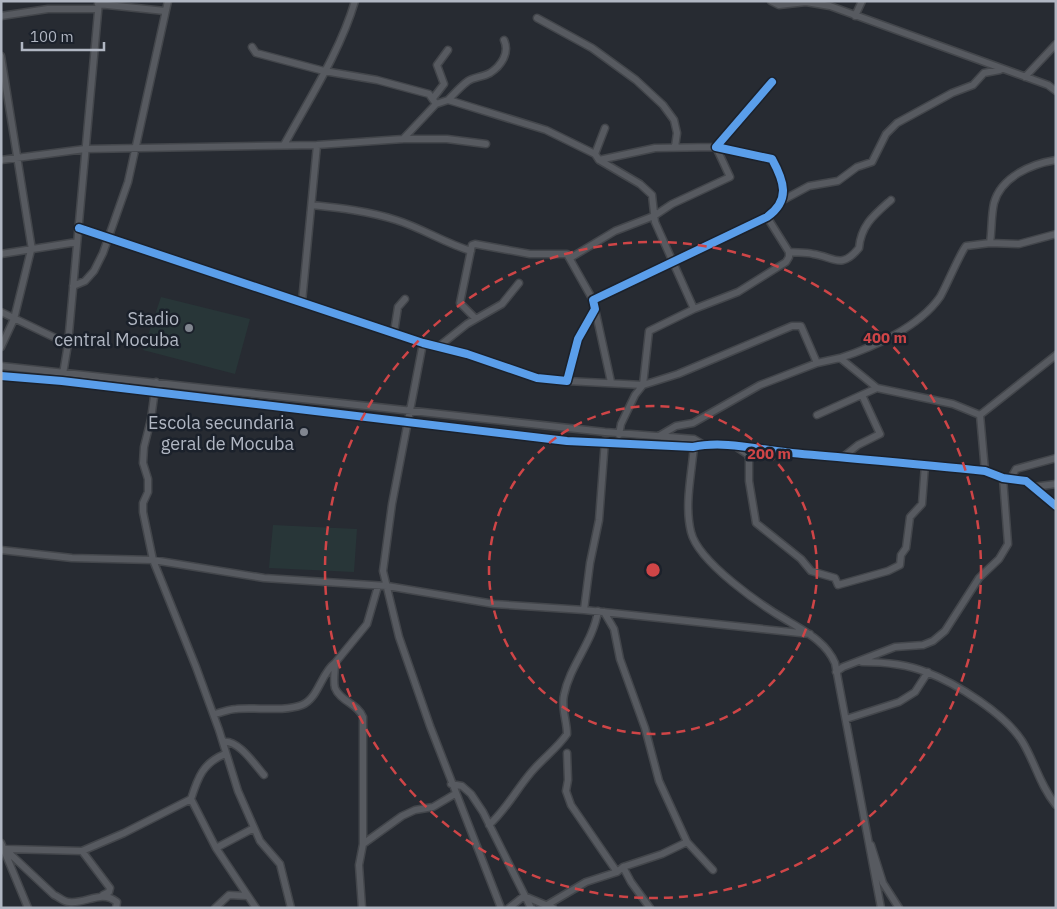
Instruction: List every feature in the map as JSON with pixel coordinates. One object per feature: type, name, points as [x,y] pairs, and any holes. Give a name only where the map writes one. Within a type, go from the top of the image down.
[{"type":"street","points":[[73,286],[85,281],[94,271],[109,237],[128,182],[168,1]]},
{"type":"street","points":[[284,145],[343,33],[354,1]]},
{"type":"street","points":[[771,1],[779,5],[806,2],[830,6],[1025,77],[1056,91]]},
{"type":"street","points":[[855,16],[862,1]]},
{"type":"street","points":[[1,16],[48,9],[98,5],[165,11]]},
{"type":"street","points":[[62,381],[68,344],[98,5]]},
{"type":"street","points":[[537,18],[592,48],[636,80],[669,112],[678,133],[675,147]]},
{"type":"street","points":[[448,100],[468,81],[490,73],[498,65],[506,56],[507,45],[504,40]]},
{"type":"street","points":[[1025,77],[1056,44]]},
{"type":"street","points":[[252,47],[256,53],[324,71],[376,80],[429,94],[435,101]]},
{"type":"street","points":[[403,139],[435,101],[444,84],[437,65],[448,50]]},
{"type":"street","points":[[1,56],[32,250],[14,319],[1,347]]},
{"type":"street","points":[[593,300],[673,264],[767,217],[777,210],[783,200],[809,186],[838,180],[857,167],[868,164],[875,159],[886,134],[897,123],[952,93],[973,85],[984,73],[1002,70]]},
{"type":"street","points":[[716,147],[772,82]]},
{"type":"street","points":[[435,101],[448,100],[546,130],[595,154],[599,160],[648,190],[653,198],[654,216],[694,310]]},
{"type":"street","points":[[595,154],[605,128]]},
{"type":"street","points":[[1,160],[85,149],[317,145],[403,139],[447,139],[486,144]]},
{"type":"street","points":[[302,302],[317,145]]},
{"type":"street","points":[[599,160],[634,152],[675,147],[716,147],[772,159],[781,175],[783,200]]},
{"type":"street","points":[[570,258],[615,231],[654,216],[672,204],[728,179],[729,172],[716,147]]},
{"type":"street","points":[[990,243],[994,204],[1003,186],[1028,167],[1056,160]]},
{"type":"street","points":[[788,252],[813,254],[840,261],[844,260],[858,248],[866,224],[890,200]]},
{"type":"street","points":[[312,205],[356,210],[397,220],[443,242],[471,251]]},
{"type":"street","points":[[618,442],[619,433],[635,395],[643,385],[649,331],[738,292],[759,281],[786,262],[789,257],[788,252],[767,217]]},
{"type":"street","points":[[79,228],[423,343],[467,354],[537,378],[643,385],[687,370],[797,325],[805,331],[817,363]]},
{"type":"street","points":[[659,436],[676,426],[693,423],[760,385],[817,363],[840,358],[879,344],[923,314],[939,297],[960,261],[963,249],[971,245],[990,243],[1019,244],[1056,234]]},
{"type":"street","points":[[1,254],[77,242]]},
{"type":"street","points":[[475,318],[460,303],[472,245],[481,244],[530,254],[563,252],[570,258],[593,300],[611,382]]},
{"type":"street","points":[[438,347],[475,318],[502,304],[519,283]]},
{"type":"street","points":[[394,332],[398,307],[405,299]]},
{"type":"street","points":[[567,381],[578,339],[595,309]]},
{"type":"street","points":[[1,312],[68,344]]},
{"type":"street","points":[[423,343],[384,552],[383,571],[399,637],[451,784],[501,908]]},
{"type":"street","points":[[980,415],[1056,355]]},
{"type":"street","points":[[840,358],[876,388],[953,404],[980,415]]},
{"type":"street","points":[[1,366],[411,412],[694,439],[704,445]]},
{"type":"street","points":[[1,376],[62,381],[567,441],[694,447],[704,445],[735,446],[985,470],[1003,478],[1026,481],[1056,506]]},
{"type":"street","points":[[156,382],[152,418],[144,447],[143,464],[148,479],[148,492],[143,503],[153,560],[214,714],[225,754],[254,828],[260,842],[280,864],[292,908]]},
{"type":"street","points":[[818,415],[876,388]]},
{"type":"street","points":[[260,404],[262,394]]},
{"type":"street","points":[[843,457],[880,434],[862,395]]},
{"type":"street","points":[[980,415],[985,470]]},
{"type":"street","points":[[564,427],[567,441]]},
{"type":"street","points":[[584,610],[590,563],[599,520],[605,432]]},
{"type":"street","points":[[694,439],[688,501],[691,534],[697,547],[751,597],[810,634],[825,646],[833,657],[881,908]]},
{"type":"street","points":[[735,446],[747,454],[749,458],[749,481],[756,522],[801,559],[811,571],[835,578],[838,585],[888,571],[900,565],[901,555],[906,548],[910,517],[922,504],[925,465]]},
{"type":"street","points":[[1011,478],[1016,469],[1056,458]]},
{"type":"street","points":[[836,672],[843,667],[895,646],[923,645],[933,641],[945,631],[979,578],[1005,551],[1008,544],[1003,478]]},
{"type":"street","points":[[1033,487],[1056,484]]},
{"type":"street","points":[[1,550],[72,558],[153,560],[264,578],[387,586],[494,604],[584,610],[810,634]]},
{"type":"street","points":[[214,714],[236,709],[261,710],[303,705],[313,695],[329,667],[335,664],[367,624],[378,586]]},
{"type":"street","points":[[489,825],[511,801],[535,768],[556,748],[567,734],[564,695],[568,680],[596,627],[601,612]]},
{"type":"street","points":[[601,612],[614,629],[620,659],[645,728],[659,780],[687,842],[713,870]]},
{"type":"street","points":[[858,662],[896,664],[928,672],[972,696],[1001,717],[1022,741],[1039,781],[1056,805]]},
{"type":"street","points":[[335,664],[334,686],[339,694],[354,706],[363,717],[362,844],[359,865],[362,908]]},
{"type":"street","points":[[846,719],[899,702],[915,692],[928,672]]},
{"type":"street","points":[[222,742],[231,743],[247,756],[264,775]]},
{"type":"street","points":[[567,753],[568,780],[566,791],[571,805],[575,813],[589,828],[617,872]]},
{"type":"street","points":[[6,850],[82,851],[124,833],[192,799],[207,764],[225,754]]},
{"type":"street","points":[[451,784],[462,786],[472,794],[531,908]]},
{"type":"street","points":[[362,844],[402,816],[415,810],[433,807],[456,794]]},
{"type":"street","points":[[192,799],[216,848],[256,908]]},
{"type":"street","points":[[216,848],[254,828]]},
{"type":"street","points":[[524,896],[550,907],[586,882],[617,872],[623,867],[662,854],[687,842]]},
{"type":"street","points":[[868,842],[873,847],[884,883],[899,908]]},
{"type":"street","points":[[1,843],[54,895],[70,902],[103,895],[109,892],[110,888],[82,851]]},
{"type":"street","points":[[6,850],[28,908]]},
{"type":"street","points":[[623,867],[631,882],[650,908]]},
{"type":"street","points":[[103,895],[117,902],[116,908]]},
{"type":"street","points":[[215,908],[229,895],[247,896]]},
{"type":"street","points":[[509,908],[524,896]]},
{"type":"shaded area","points":[[161,297],[250,319],[235,374],[143,350]]},
{"type":"shaded area","points":[[273,525],[357,529],[354,572],[269,568]]},
{"type":"cycle path","points":[[79,228],[423,343],[467,354],[537,378],[567,381],[578,339],[595,309],[593,300],[767,217],[780,204],[783,190],[782,183],[772,159],[716,147],[772,82]]},
{"type":"cycle path","points":[[1,376],[62,381],[567,441],[693,447],[730,445],[792,453],[985,471],[1003,478],[1026,481],[1056,506]]},
{"type":"place","name":"Stadio central Mocuba","points":[[189,328]]},
{"type":"place","name":"Escola secundaria geral de Mocuba","points":[[304,432]]}]
